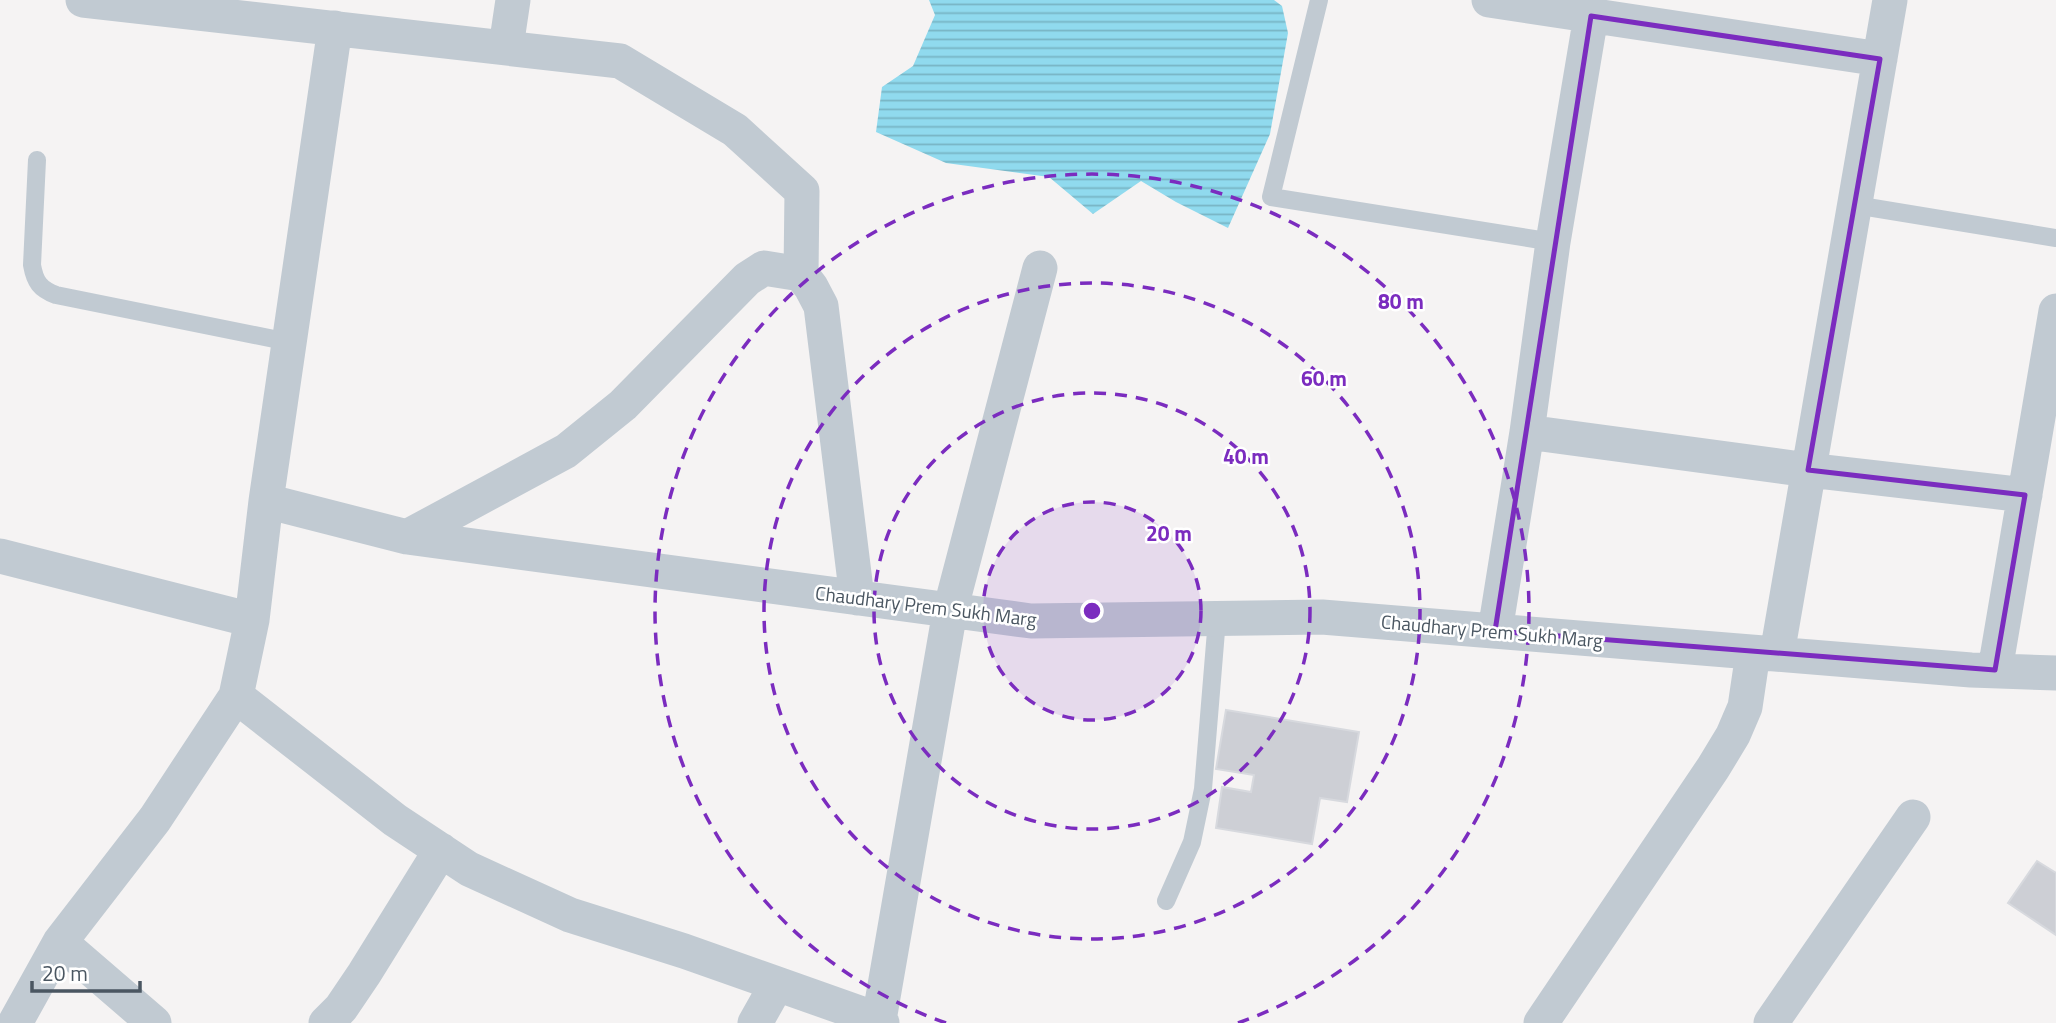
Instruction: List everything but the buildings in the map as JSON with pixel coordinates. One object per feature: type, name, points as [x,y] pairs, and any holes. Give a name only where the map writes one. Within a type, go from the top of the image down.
[{"type":"street","points":[[83,0],[620,61],[735,130],[802,191],[801,274],[821,306],[857,598]]},
{"type":"street","points":[[506,47],[513,0]]},
{"type":"street","points":[[1489,0],[1880,59]]},
{"type":"street","points":[[1541,1023],[1733,735],[1765,653],[1808,470],[1891,0]]},
{"type":"street","points":[[1495,631],[1527,432],[1553,242],[1591,16]]},
{"type":"street","points":[[15,1023],[60,942],[155,819],[236,696],[252,620],[266,500],[335,28]]},
{"type":"street","points":[[407,537],[566,451],[623,405],[755,273],[764,268],[801,274]]},
{"type":"street","points":[[236,696],[395,820],[470,869],[570,915],[880,1021],[950,611],[1040,268]]},
{"type":"street","points":[[1995,670],[2056,312]]},
{"type":"street","points":[[1527,432],[1808,470],[2025,495]]},
{"type":"street","name":"Chaudhary Prem Sukh Marg","points":[[266,500],[407,537],[1031,621],[1322,617],[1971,670],[2056,673]]},
{"type":"street","points":[[0,556],[252,620]]},
{"type":"street","points":[[1771,1023],[1913,817]]},
{"type":"street","points":[[327,1023],[341,1008],[364,974],[441,850]]},
{"type":"street","points":[[60,942],[154,1023]]},
{"type":"street","points":[[755,1023],[777,984]]},
{"type":"lane","points":[[1319,0],[1271,197],[1553,242]]},
{"type":"lane","points":[[37,160],[32,265],[35,279],[43,290],[56,295],[289,342]]},
{"type":"lane","points":[[1855,205],[2056,237]]},
{"type":"lane","points":[[1166,901],[1192,842],[1203,789],[1217,619]]},
{"type":"highlighted area","points":[[1591,16],[1880,59],[1808,470],[2025,495],[1995,670],[1495,631]]},
{"type":"water","points":[[929,0],[1274,0],[1282,6],[1288,33],[1270,134],[1228,228],[1141,181],[1093,214],[1049,177],[946,163],[876,132],[882,87],[913,66],[935,15]]}]
